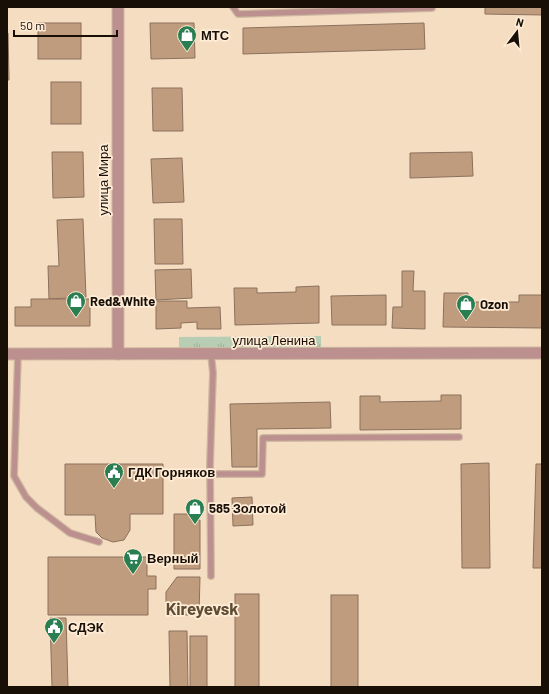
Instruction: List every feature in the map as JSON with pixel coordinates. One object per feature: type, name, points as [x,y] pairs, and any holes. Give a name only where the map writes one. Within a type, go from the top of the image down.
[{"type":"street","name":"улица Мира","points":[[118,7],[118,354]]},
{"type":"street","name":"улица Ленина","points":[[13,354],[542,353]]},
{"type":"lane","points":[[233,7],[238,14],[432,8]]},
{"type":"lane","points":[[13,354],[14,476],[26,497],[37,508],[70,533],[99,542]]},
{"type":"lane","points":[[211,354],[211,576]]},
{"type":"lane","points":[[210,474],[262,474],[263,438],[460,438]]},
{"type":"green space","points":[[321,336],[321,347],[316,348],[179,348],[179,337]]},
{"type":"building","points":[[485,7],[542,7],[542,15],[485,14]]},
{"type":"building","points":[[38,23],[81,23],[81,59],[38,59]]},
{"type":"building","points":[[150,23],[194,23],[195,58],[151,59]]},
{"type":"building","points":[[424,23],[425,49],[243,54],[243,28]]},
{"type":"building","points":[[8,33],[9,80],[7,80]]},
{"type":"building","points":[[51,82],[81,82],[81,124],[51,124]]},
{"type":"building","points":[[152,88],[182,88],[183,131],[153,131]]},
{"type":"building","points":[[52,152],[83,152],[84,197],[53,198]]},
{"type":"building","points":[[472,152],[473,176],[410,178],[410,153]]},
{"type":"building","points":[[182,158],[184,202],[153,203],[151,159]]},
{"type":"building","points":[[83,219],[86,297],[49,299],[48,266],[59,266],[57,220]]},
{"type":"building","points":[[154,219],[182,219],[183,264],[155,264]]},
{"type":"building","points":[[191,269],[192,298],[156,300],[155,270]]},
{"type":"building","points":[[402,271],[414,271],[413,291],[425,291],[425,329],[392,328],[393,307],[402,307]]},
{"type":"building","points":[[319,286],[319,323],[235,325],[234,288],[257,288],[257,293],[296,292],[296,287]]},
{"type":"building","points":[[444,293],[468,293],[468,302],[519,302],[519,295],[542,295],[542,328],[443,327]]},
{"type":"building","points":[[386,295],[386,325],[332,325],[331,296]]},
{"type":"building","points":[[31,299],[90,299],[90,326],[15,326],[15,307],[31,307]]},
{"type":"building","points":[[156,301],[187,301],[187,308],[220,307],[221,329],[197,329],[197,322],[181,323],[181,328],[156,329]]},
{"type":"building","points":[[441,395],[461,395],[461,429],[360,430],[360,396],[380,396],[380,402],[441,401]]},
{"type":"building","points":[[330,402],[331,428],[257,429],[257,467],[232,467],[230,404]]},
{"type":"building","points":[[489,463],[490,568],[462,568],[461,464]]},
{"type":"building","name":"ГДК Горняков","points":[[65,464],[163,464],[163,514],[130,514],[130,530],[124,540],[113,542],[102,538],[96,532],[95,515],[65,515]]},
{"type":"building","points":[[536,464],[542,464],[542,568],[533,568]]},
{"type":"building","points":[[252,497],[253,525],[233,526],[232,498]]},
{"type":"building","points":[[174,514],[191,514],[191,520],[200,520],[200,569],[174,569]]},
{"type":"building","points":[[48,557],[147,557],[147,576],[156,576],[156,589],[148,589],[148,615],[48,615]]},
{"type":"building","points":[[177,577],[200,577],[199,615],[166,615],[166,592]]},
{"type":"building","points":[[235,594],[259,594],[259,687],[235,687]]},
{"type":"building","points":[[331,595],[358,595],[358,687],[331,687]]},
{"type":"building","points":[[50,618],[66,618],[68,687],[52,687]]},
{"type":"building","points":[[169,631],[187,631],[188,687],[170,687]]},
{"type":"building","points":[[190,636],[207,636],[207,687],[190,687]]},
{"type":"place","name":"МТС","points":[[187,52]]},
{"type":"place","name":"Red&White","points":[[76,318]]},
{"type":"place","name":"Ozon","points":[[466,321]]},
{"type":"place","name":"ГДК Горняков","points":[[114,489]]},
{"type":"place","name":"585 Золотой","points":[[195,525]]},
{"type":"place","name":"Верный","points":[[133,575]]},
{"type":"place","name":"СДЭК","points":[[54,644]]},
{"type":"district","name":"Kireyevsk","points":[[202,608]]}]
